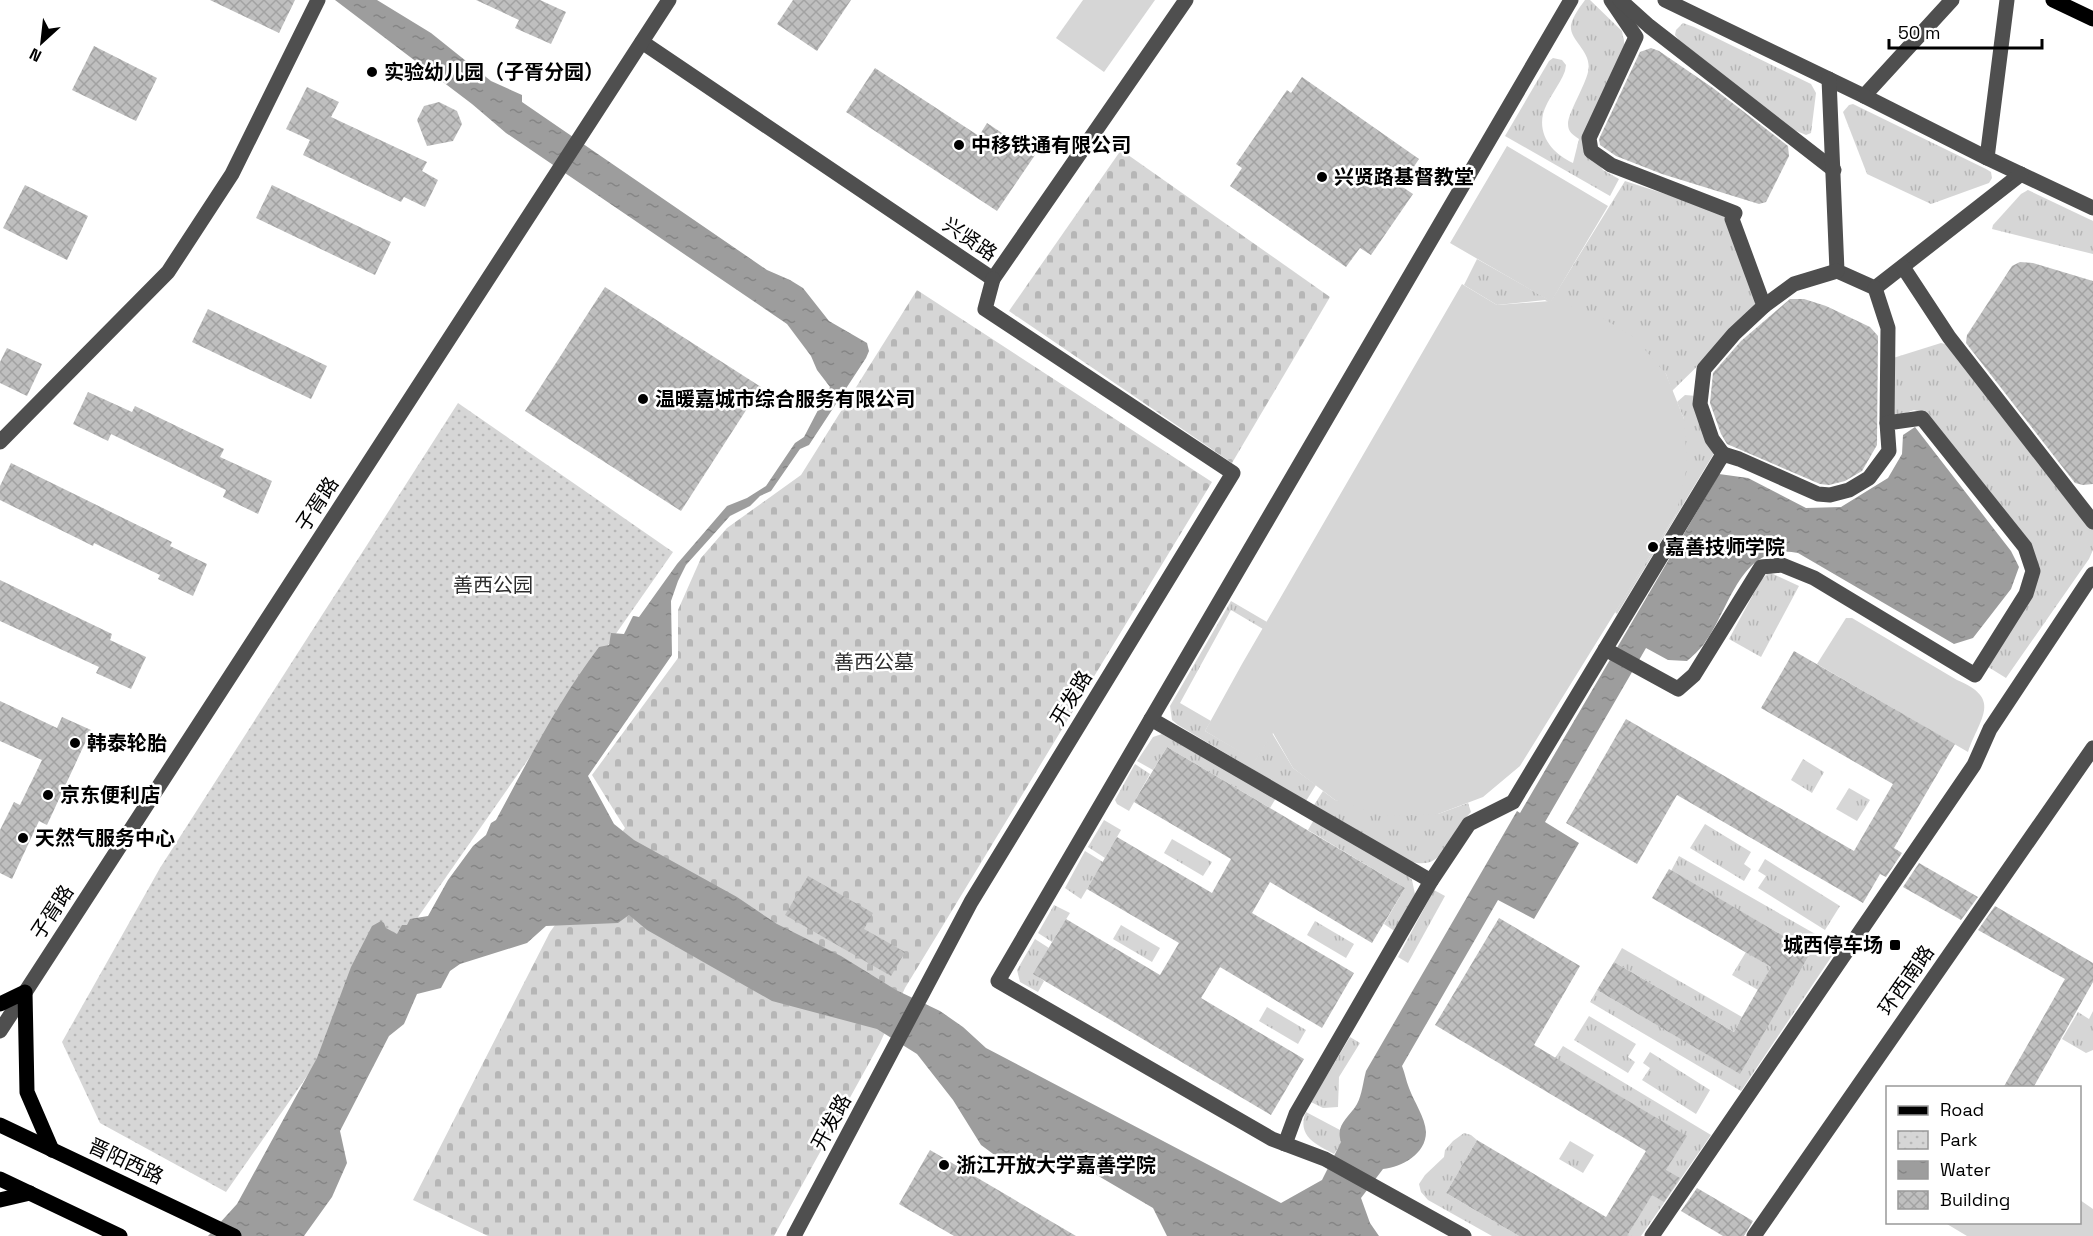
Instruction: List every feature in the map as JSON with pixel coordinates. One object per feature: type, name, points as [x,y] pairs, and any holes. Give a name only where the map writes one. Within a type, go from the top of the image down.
[{"type":"main road","points":[[2053,0],[2093,19]]},
{"type":"main road","points":[[0,1004],[25,992],[27,1092],[52,1150]]},
{"type":"main road","name":"晋阳西路","points":[[0,1125],[234,1236]]},
{"type":"main road","points":[[0,1179],[120,1236]]},
{"type":"main road","points":[[0,1200],[30,1193]]},
{"type":"street","points":[[0,442],[168,272],[232,174],[318,0]]},
{"type":"street","name":"子胥路","points":[[0,1031],[669,0]]},
{"type":"street","name":"兴贤路","points":[[642,42],[993,279],[1186,0]]},
{"type":"street","points":[[1464,1236],[1325,1159],[1250,1127],[998,981],[1571,0]]},
{"type":"street","points":[[1611,0],[1636,37],[1589,138],[1591,151],[1611,165],[1735,213],[1732,219],[1764,306]]},
{"type":"street","points":[[1620,0],[1649,26],[1834,170]]},
{"type":"street","points":[[1665,0],[2093,208]]},
{"type":"street","points":[[1864,96],[1952,0]]},
{"type":"street","points":[[1987,158],[2007,0]]},
{"type":"street","points":[[1829,79],[1837,271]]},
{"type":"street","points":[[1875,288],[2021,174]]},
{"type":"street","points":[[1903,267],[1949,337],[2093,522]]},
{"type":"street","points":[[1837,271],[1875,288],[1888,328],[1888,451],[1869,478],[1849,490],[1830,495],[1818,494],[1723,454],[1712,439],[1700,404],[1704,369],[1734,334],[1764,306],[1794,284],[1837,271]]},
{"type":"street","name":"开发路","points":[[794,1236],[971,902],[1233,473],[985,309],[993,279]]},
{"type":"street","points":[[1605,650],[1678,689],[1694,675],[1761,567],[1782,565],[1814,578],[1975,675],[2026,594],[2033,571],[2028,555],[2025,547],[1922,418],[1887,423]]},
{"type":"street","points":[[1286,1144],[1296,1114],[1431,881],[1469,824],[1513,802],[1723,454]]},
{"type":"street","points":[[1652,1236],[1974,765],[1990,729],[2093,574]]},
{"type":"street","points":[[1151,719],[1431,881]]},
{"type":"street","name":"环西南路","points":[[1754,1236],[2093,748]]},
{"type":"green space","points":[[1083,0],[1155,0],[1104,72],[1056,38]]},
{"type":"green space","points":[[1585,0],[1590,0],[1622,31],[1625,47],[1588,150],[1603,170],[1619,179],[1610,196],[1505,136],[1549,61],[1553,58],[1562,60],[1566,65],[1565,71],[1545,108],[1542,122],[1549,144],[1573,163],[1579,139],[1568,127],[1569,119],[1589,65],[1571,31],[1571,25]]},
{"type":"green space","points":[[1683,23],[1811,84],[1816,93],[1811,133],[1806,135],[1792,129],[1679,40],[1675,35],[1676,30]]},
{"type":"green space","points":[[1853,104],[1986,169],[1991,172],[1992,178],[1989,183],[1931,204],[1867,174],[1843,112]]},
{"type":"green space","points":[[1507,146],[1608,206],[1551,302],[1592,312],[1634,337],[1666,374],[1684,419],[1687,467],[1676,514],[1520,766],[1483,797],[1438,814],[1385,816],[1335,800],[1293,768],[1273,733],[1255,761],[1205,731],[1462,284],[1497,305],[1550,301],[1450,243]]},
{"type":"green space","points":[[1121,150],[1330,297],[1232,463],[1009,311]]},
{"type":"green space","points":[[1625,181],[1727,214],[1759,306],[1672,391],[1666,374],[1545,300],[1497,305],[1464,285],[1477,259],[1551,301]]},
{"type":"green space","points":[[2028,190],[2093,221],[2093,254],[1992,229],[2021,194]]},
{"type":"green space","name":"善西公墓","points":[[917,290],[1212,482],[905,988],[880,1043],[774,1236],[488,1236],[413,1200],[550,932],[625,828],[592,775],[678,658],[678,610],[701,558],[727,528],[801,475]]},
{"type":"green space","points":[[1941,343],[1953,346],[2093,528],[2093,550],[2089,559],[2006,678],[1985,665],[2037,569],[1924,413],[1914,410],[1893,418],[1890,359]]},
{"type":"green space","points":[[1685,395],[1697,396],[1716,450],[1617,614],[1615,612],[1676,514],[1684,419],[1677,402]]},
{"type":"green space","name":"善西公园","points":[[458,403],[673,552],[226,1192],[100,1123],[62,1042],[160,868]]},
{"type":"green space","points":[[1768,573],[1799,586],[1761,657],[1729,639],[1761,580]]},
{"type":"green space","points":[[1231,601],[1267,622],[1263,629],[1231,610],[1180,703],[1211,721],[1205,731],[1255,760],[1272,733],[1293,768],[1316,785],[1306,801],[1172,720],[1170,706]]},
{"type":"green space","points":[[1846,618],[1852,618],[1980,694],[1984,702],[1984,710],[1968,752],[1817,664]]},
{"type":"green space","points":[[1162,734],[1276,798],[1270,808],[1167,747],[1153,770],[1137,761],[1153,737]]},
{"type":"green space","points":[[1803,759],[1824,772],[1812,793],[1791,780]]},
{"type":"green space","points":[[1135,764],[1150,774],[1129,811],[1117,804],[1115,800]]},
{"type":"green space","points":[[1849,788],[1870,800],[1857,821],[1836,809]]},
{"type":"green space","points":[[1323,791],[1335,800],[1438,814],[1468,803],[1471,812],[1440,855],[1427,863],[1419,863],[1409,861],[1314,805]]},
{"type":"green space","points":[[1315,818],[1404,872],[1412,880],[1415,894],[1396,932],[1384,924],[1405,888],[1308,830]]},
{"type":"green space","points":[[1104,820],[1121,830],[1105,858],[1088,847]]},
{"type":"green space","points":[[1705,824],[1751,852],[1744,864],[1751,869],[1744,881],[1690,848]]},
{"type":"green space","points":[[1172,839],[1212,862],[1203,876],[1164,853]]},
{"type":"green space","points":[[1085,851],[1103,862],[1081,899],[1065,888]]},
{"type":"green space","points":[[1679,856],[1838,947],[1741,1091],[1590,1002],[1597,990],[1739,1073],[1811,952],[1671,871]]},
{"type":"green space","points":[[1765,859],[1840,906],[1825,930],[1758,888],[1766,876],[1758,871]]},
{"type":"green space","points":[[1434,890],[1445,896],[1408,963],[1398,957]]},
{"type":"green space","points":[[1054,905],[1070,913],[1052,942],[1038,933]]},
{"type":"green space","points":[[1315,921],[1354,944],[1346,958],[1307,935]]},
{"type":"green space","points":[[1121,925],[1160,948],[1152,962],[1113,939]]},
{"type":"green space","points":[[1035,939],[1049,948],[1034,974],[1044,981],[1038,992],[1020,982],[1017,970]]},
{"type":"green space","points":[[1622,948],[1742,1017],[1734,1032],[1614,962]]},
{"type":"green space","points":[[1746,952],[1771,967],[1758,990],[1732,975]]},
{"type":"green space","points":[[1267,1007],[1306,1030],[1298,1044],[1259,1021]]},
{"type":"green space","points":[[2093,1011],[2093,1050],[2086,1053],[2062,1039],[2078,1012],[2089,1019]]},
{"type":"green space","points":[[1589,1016],[1636,1044],[1628,1057],[1635,1062],[1628,1073],[1574,1040]]},
{"type":"green space","points":[[1350,1037],[1360,1043],[1339,1077],[1338,1107],[1323,1108],[1311,1102]]},
{"type":"green space","points":[[1563,1046],[1711,1135],[1641,1236],[1627,1236],[1686,1136],[1555,1058]]},
{"type":"green space","points":[[1650,1052],[1710,1090],[1696,1114],[1642,1080],[1650,1068],[1643,1063]]},
{"type":"green space","points":[[1306,1112],[1340,1130],[1342,1142],[1334,1154],[1315,1143],[1306,1133],[1304,1120]]},
{"type":"green space","points":[[1464,1133],[1477,1140],[1446,1193],[1519,1236],[1492,1236],[1428,1200],[1421,1192],[1419,1184],[1425,1175],[1444,1157],[1445,1150],[1453,1141]]},
{"type":"green space","points":[[1570,1141],[1594,1155],[1583,1173],[1559,1159]]},
{"type":"green space","points":[[2081,1201],[2093,1209],[2093,1236],[1967,1236],[1947,1224],[2081,1224]]},
{"type":"water","points":[[335,0],[377,0],[431,33],[491,81],[522,95],[522,102],[767,270],[803,288],[829,321],[867,343],[869,351],[866,358],[809,445],[800,449],[771,491],[760,496],[750,506],[730,516],[686,565],[671,601],[672,655],[588,776],[614,824],[634,840],[737,897],[777,924],[841,956],[896,990],[940,1011],[963,1027],[986,1048],[1281,1203],[1322,1180],[1341,1142],[1341,1126],[1359,1100],[1366,1071],[1517,811],[1520,813],[1719,474],[1748,478],[1806,508],[1841,507],[1888,478],[1902,454],[1903,435],[1915,427],[2011,551],[2019,567],[2011,589],[1973,638],[1954,644],[1798,553],[1778,552],[1750,567],[1730,596],[1704,644],[1687,661],[1668,660],[1646,648],[1545,822],[1579,843],[1534,919],[1498,900],[1402,1066],[1424,1121],[1425,1140],[1412,1158],[1383,1169],[1361,1198],[1370,1223],[1379,1236],[1167,1236],[1153,1208],[1066,1157],[1058,1167],[1029,1166],[1000,1159],[981,1145],[953,1100],[917,1054],[877,1029],[772,1001],[647,930],[629,915],[618,923],[546,926],[527,943],[460,964],[450,971],[441,988],[417,994],[404,1024],[389,1036],[340,1131],[347,1163],[332,1197],[304,1236],[208,1236],[237,1204],[317,1058],[351,967],[372,926],[381,921],[386,928],[397,934],[402,925],[407,925],[410,919],[428,916],[448,880],[473,846],[486,835],[491,823],[496,820],[557,710],[599,647],[609,645],[611,633],[624,634],[633,616],[639,617],[677,564],[727,506],[747,498],[766,486],[795,443],[804,437],[830,387],[787,324],[506,133],[472,104]]},
{"type":"building","points":[[210,0],[295,0],[279,33]]},
{"type":"building","points":[[476,0],[540,0],[566,12],[551,44],[515,28],[519,20]]},
{"type":"building","points":[[793,0],[851,0],[817,51],[777,24]]},
{"type":"building","points":[[94,46],[157,78],[136,121],[72,90]]},
{"type":"building","points":[[1651,48],[1659,51],[1713,88],[1788,146],[1789,156],[1766,202],[1759,204],[1662,174],[1616,156],[1600,145],[1599,139],[1640,52]]},
{"type":"building","name":"中移铁通有限公司","points":[[875,68],[979,136],[987,123],[1035,155],[997,211],[846,112]]},
{"type":"building","name":"兴贤路基督教堂","points":[[1302,77],[1419,159],[1401,186],[1413,194],[1371,255],[1360,248],[1346,267],[1230,186],[1242,168],[1236,164],[1287,90],[1291,93]]},
{"type":"building","points":[[307,87],[339,102],[331,117],[427,162],[422,171],[438,180],[425,207],[404,197],[401,202],[303,155],[310,140],[286,129]]},
{"type":"building","points":[[439,102],[457,111],[462,124],[453,141],[427,146],[417,120],[424,106]]},
{"type":"building","points":[[25,185],[88,216],[67,260],[3,228]]},
{"type":"building","points":[[272,185],[391,242],[375,275],[256,218]]},
{"type":"building","points":[[2020,262],[2033,263],[2093,281],[2093,484],[2075,483],[1966,343],[1967,335],[2012,266]]},
{"type":"building","name":"温暖嘉城市综合服务有限公司","points":[[605,287],[761,387],[681,511],[525,411]]},
{"type":"building","points":[[1790,299],[1804,299],[1826,306],[1870,327],[1878,336],[1877,445],[1862,471],[1845,481],[1829,485],[1820,484],[1727,444],[1710,403],[1713,373],[1741,341]]},
{"type":"building","points":[[208,309],[327,366],[311,399],[192,342]]},
{"type":"building","points":[[7,348],[42,364],[27,396],[0,383],[0,362]]},
{"type":"building","points":[[88,392],[132,412],[135,406],[224,449],[220,457],[272,481],[258,514],[223,497],[226,490],[111,434],[108,441],[73,424]]},
{"type":"building","points":[[11,463],[172,542],[170,546],[207,564],[193,596],[158,579],[160,575],[94,543],[93,546],[0,500],[0,486]]},
{"type":"building","points":[[0,580],[112,634],[110,640],[146,657],[131,689],[96,673],[99,667],[0,621]]},
{"type":"building","points":[[1794,651],[1955,744],[1894,848],[1902,853],[1886,877],[1880,874],[1863,903],[1677,795],[1637,864],[1566,823],[1626,719],[1854,851],[1893,784],[1761,708]]},
{"type":"building","points":[[0,701],[57,728],[62,717],[91,730],[47,825],[39,821],[12,879],[0,873],[0,830],[14,802],[20,805],[42,760],[0,741]]},
{"type":"building","points":[[1167,747],[1405,888],[1372,943],[1270,882],[1252,913],[1354,973],[1322,1028],[1220,967],[1201,998],[1304,1059],[1271,1115],[1033,974],[1066,919],[1160,975],[1179,943],[1087,889],[1117,837],[1212,893],[1231,859],[1134,802]]},
{"type":"building","points":[[1919,863],[1978,897],[1961,920],[1903,887]]},
{"type":"building","points":[[1669,869],[1811,952],[1740,1074],[1597,990],[1614,962],[1734,1032],[1771,967],[1652,898]]},
{"type":"building","points":[[808,876],[873,913],[864,929],[905,952],[891,976],[785,915]]},
{"type":"building","points":[[1995,906],[2093,963],[2093,982],[2034,1086],[2004,1086],[2065,979],[1978,930]]},
{"type":"building","points":[[1499,918],[1580,966],[1534,1045],[1687,1136],[1666,1170],[1680,1178],[1664,1202],[1652,1195],[1627,1236],[1519,1236],[1446,1193],[1477,1140],[1606,1217],[1646,1151],[1435,1025]]},
{"type":"building","points":[[930,1150],[1076,1236],[954,1236],[899,1204]]},
{"type":"building","points":[[1697,1188],[1753,1221],[1744,1236],[1723,1236],[1681,1211]]},
{"type":"place","name":"实验幼儿园（子胥分园）","points":[[372,72]]},
{"type":"place","name":"中移铁通有限公司","points":[[959,145]]},
{"type":"place","name":"兴贤路基督教堂","points":[[1322,177]]},
{"type":"place","name":"温暖嘉城市综合服务有限公司","points":[[643,399]]},
{"type":"place","name":"嘉善技师学院","points":[[1653,547]]},
{"type":"place","name":"韩泰轮胎","points":[[75,743]]},
{"type":"place","name":"京东便利店","points":[[48,795]]},
{"type":"place","name":"天然气服务中心","points":[[23,838]]},
{"type":"place","name":"城西停车场","points":[[1895,945]]},
{"type":"place","name":"浙江开放大学嘉善学院","points":[[944,1165]]}]
